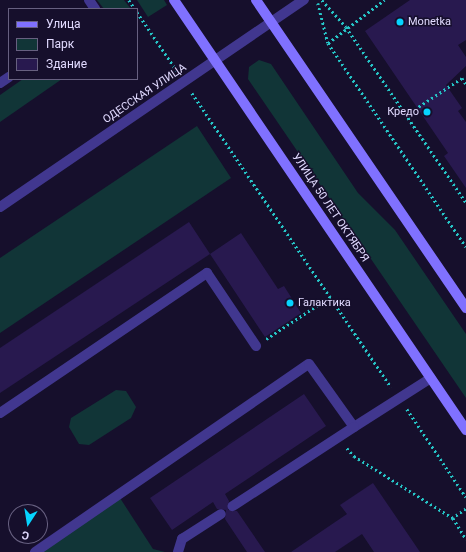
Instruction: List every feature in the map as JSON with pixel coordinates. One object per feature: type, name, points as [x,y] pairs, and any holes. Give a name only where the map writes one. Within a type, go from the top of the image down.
[{"type":"main road","name":"УЛИЦА 50 ЛЕТ ОКТЯБРЯ","points":[[174,0],[466,430]]},
{"type":"main road","points":[[256,0],[466,308]]},
{"type":"street","name":"ОДЕССКАЯ УЛИЦА","points":[[0,207],[304,0]]},
{"type":"street","points":[[0,413],[206,273],[256,346]]},
{"type":"street","points":[[35,552],[309,364],[354,427]]},
{"type":"street","points":[[233,506],[431,378]]},
{"type":"street","points":[[178,552],[182,539],[221,514]]},
{"type":"path","points":[[317,0],[328,43],[466,247]]},
{"type":"path","points":[[322,0],[346,27],[466,202]]},
{"type":"path","points":[[328,43],[346,27],[384,0]]},
{"type":"path","points":[[138,13],[466,496]]},
{"type":"path","points":[[406,115],[462,78],[466,84]]},
{"type":"path","points":[[256,346],[330,297]]},
{"type":"path","points":[[339,437],[354,456],[453,518],[466,540]]},
{"type":"path","points":[[453,518],[466,509]]},
{"type":"green space","points":[[97,0],[124,0],[130,8],[103,8]]},
{"type":"green space","points":[[137,0],[164,0],[167,5],[148,17]]},
{"type":"green space","points":[[259,60],[271,64],[358,193],[395,230],[466,334],[466,398],[248,79],[249,67]]},
{"type":"green space","points":[[22,80],[61,80],[0,122],[0,95]]},
{"type":"green space","points":[[197,126],[231,178],[0,333],[0,258]]},
{"type":"green space","points":[[116,390],[126,391],[136,407],[131,418],[89,445],[79,444],[69,427],[71,418]]},
{"type":"green space","points":[[120,498],[153,549],[165,552],[41,552]]},
{"type":"building","points":[[410,0],[466,0],[466,40],[458,45],[466,57],[466,66],[446,85],[462,108],[458,111],[466,122],[466,188],[444,156],[448,153],[365,31]]},
{"type":"building","points":[[189,222],[210,254],[0,393],[0,348]]},
{"type":"building","points":[[241,233],[278,289],[284,286],[301,313],[265,337],[210,254]]},
{"type":"building","points":[[304,394],[326,426],[225,494],[229,501],[228,510],[237,511],[265,552],[247,552],[225,519],[226,510],[217,509],[213,502],[172,530],[150,498]]},
{"type":"building","points":[[373,483],[420,552],[374,552],[362,534],[335,552],[291,552],[347,514],[340,505]]},
{"type":"place","name":"Monetka","points":[[400,22]]},
{"type":"place","name":"Кредо","points":[[427,112]]},
{"type":"place","name":"Галактика","points":[[290,303]]}]
